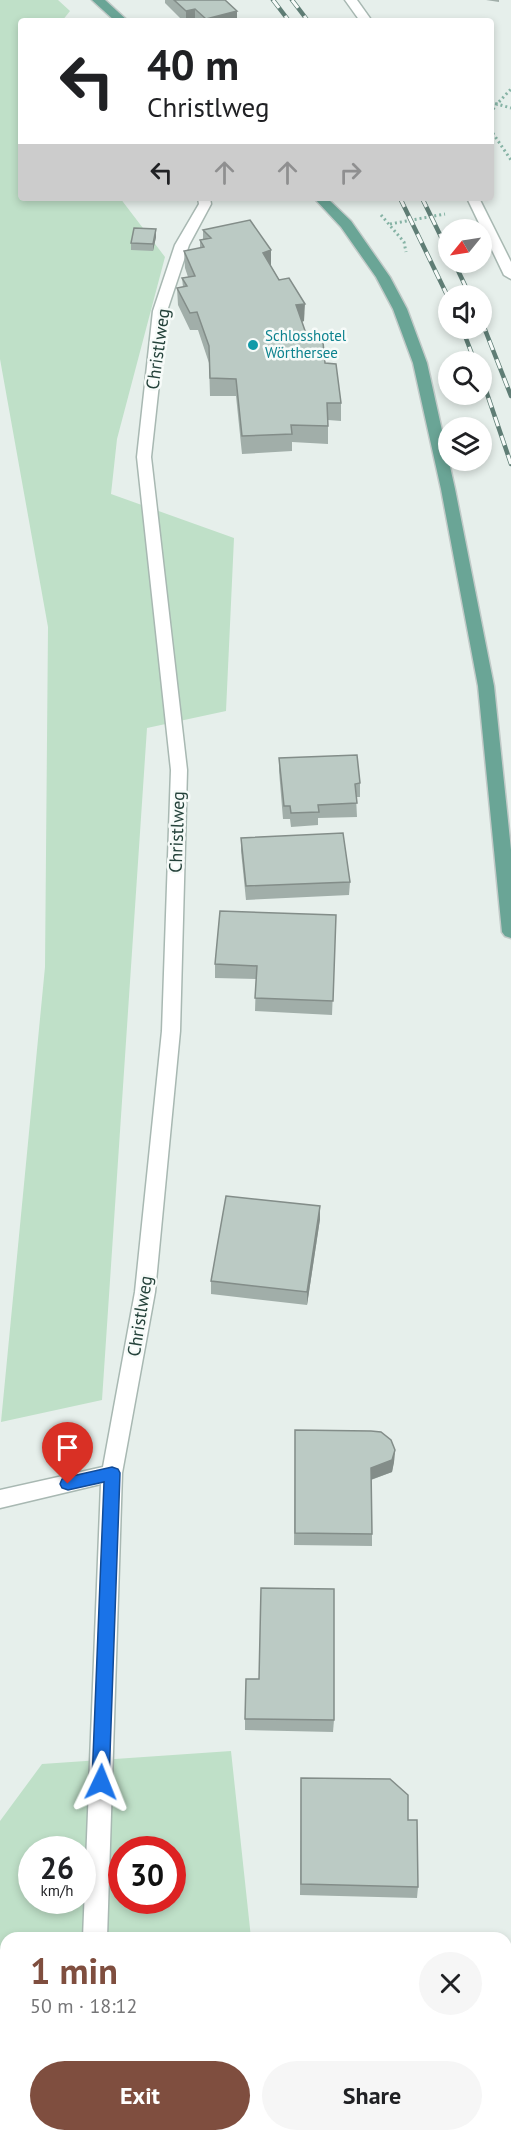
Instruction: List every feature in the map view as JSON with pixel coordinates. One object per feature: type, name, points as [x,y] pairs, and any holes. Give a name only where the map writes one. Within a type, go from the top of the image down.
[{"type":"main road","points":[[98,0],[119,18]]},
{"type":"main road","points":[[323,201],[346,224],[383,277],[400,309],[420,363],[448,489],[486,686],[511,932]]},
{"type":"street","points":[[351,0],[364,18]]},
{"type":"street","name":"Christlweg","points":[[95,1932],[112,1473],[145,1292],[170,1043],[178,782],[144,457],[160,311],[182,245],[205,204],[204,201]]},
{"type":"street","points":[[474,201],[511,275]]},
{"type":"street","points":[[0,1499],[112,1473]]},
{"type":"path","points":[[494,108],[511,89]]},
{"type":"path","points":[[494,104],[511,108]]},
{"type":"path","points":[[494,135],[511,160]]},
{"type":"path","points":[[390,224],[449,213]]},
{"type":"green space","points":[[0,0],[58,0],[70,11],[64,18],[18,18],[18,201],[122,201],[165,257],[117,439],[111,494],[234,538],[226,711],[147,728],[102,1400],[1,1422],[45,967],[48,627],[0,359]]},
{"type":"green space","points":[[231,1751],[250,1932],[0,1932],[0,1821],[42,1764]]},
{"type":"building","points":[[174,0],[225,0],[237,11],[205,18],[195,9],[186,11]]},
{"type":"building","name":"Schlosshotel Wörthersee","points":[[250,220],[271,250],[263,253],[279,280],[289,278],[305,304],[296,305],[309,342],[323,342],[325,363],[336,364],[341,403],[327,403],[328,426],[291,425],[292,434],[242,436],[236,379],[210,378],[209,346],[197,312],[190,313],[177,288],[187,286],[182,278],[195,276],[184,251],[204,247],[200,240],[211,238],[203,230]]},
{"type":"building","points":[[134,228],[156,229],[153,244],[131,243]]},
{"type":"building","points":[[357,755],[360,783],[355,784],[357,803],[318,805],[319,812],[291,813],[290,806],[284,806],[279,758]]},
{"type":"building","points":[[343,833],[350,882],[246,886],[241,838]]},
{"type":"building","points":[[220,911],[336,915],[333,1001],[255,998],[257,966],[215,964]]},
{"type":"building","points":[[226,1196],[320,1206],[307,1292],[211,1281]]},
{"type":"building","points":[[295,1430],[381,1432],[391,1440],[395,1450],[392,1460],[371,1468],[372,1534],[295,1533]]},
{"type":"building","points":[[261,1588],[334,1589],[334,1720],[245,1719],[246,1679],[259,1679]]},
{"type":"building","points":[[301,1778],[390,1779],[408,1795],[408,1820],[417,1820],[418,1887],[301,1884]]},
{"type":"railway","points":[[273,0],[287,18]]},
{"type":"railway","points":[[292,0],[306,18]]},
{"type":"railway","points":[[401,201],[442,285]]},
{"type":"railway","points":[[423,201],[438,231]]},
{"type":"railway","points":[[459,273],[465,285]]},
{"type":"railway","points":[[466,339],[471,351]]},
{"type":"railway","points":[[489,339],[511,396]]},
{"type":"railway","points":[[491,405],[511,464]]},
{"type":"place","name":"Schlosshotel Wörthersee","points":[[253,345]]},
{"type":"route","points":[[68,1484],[112,1473],[101,1782]]}]
